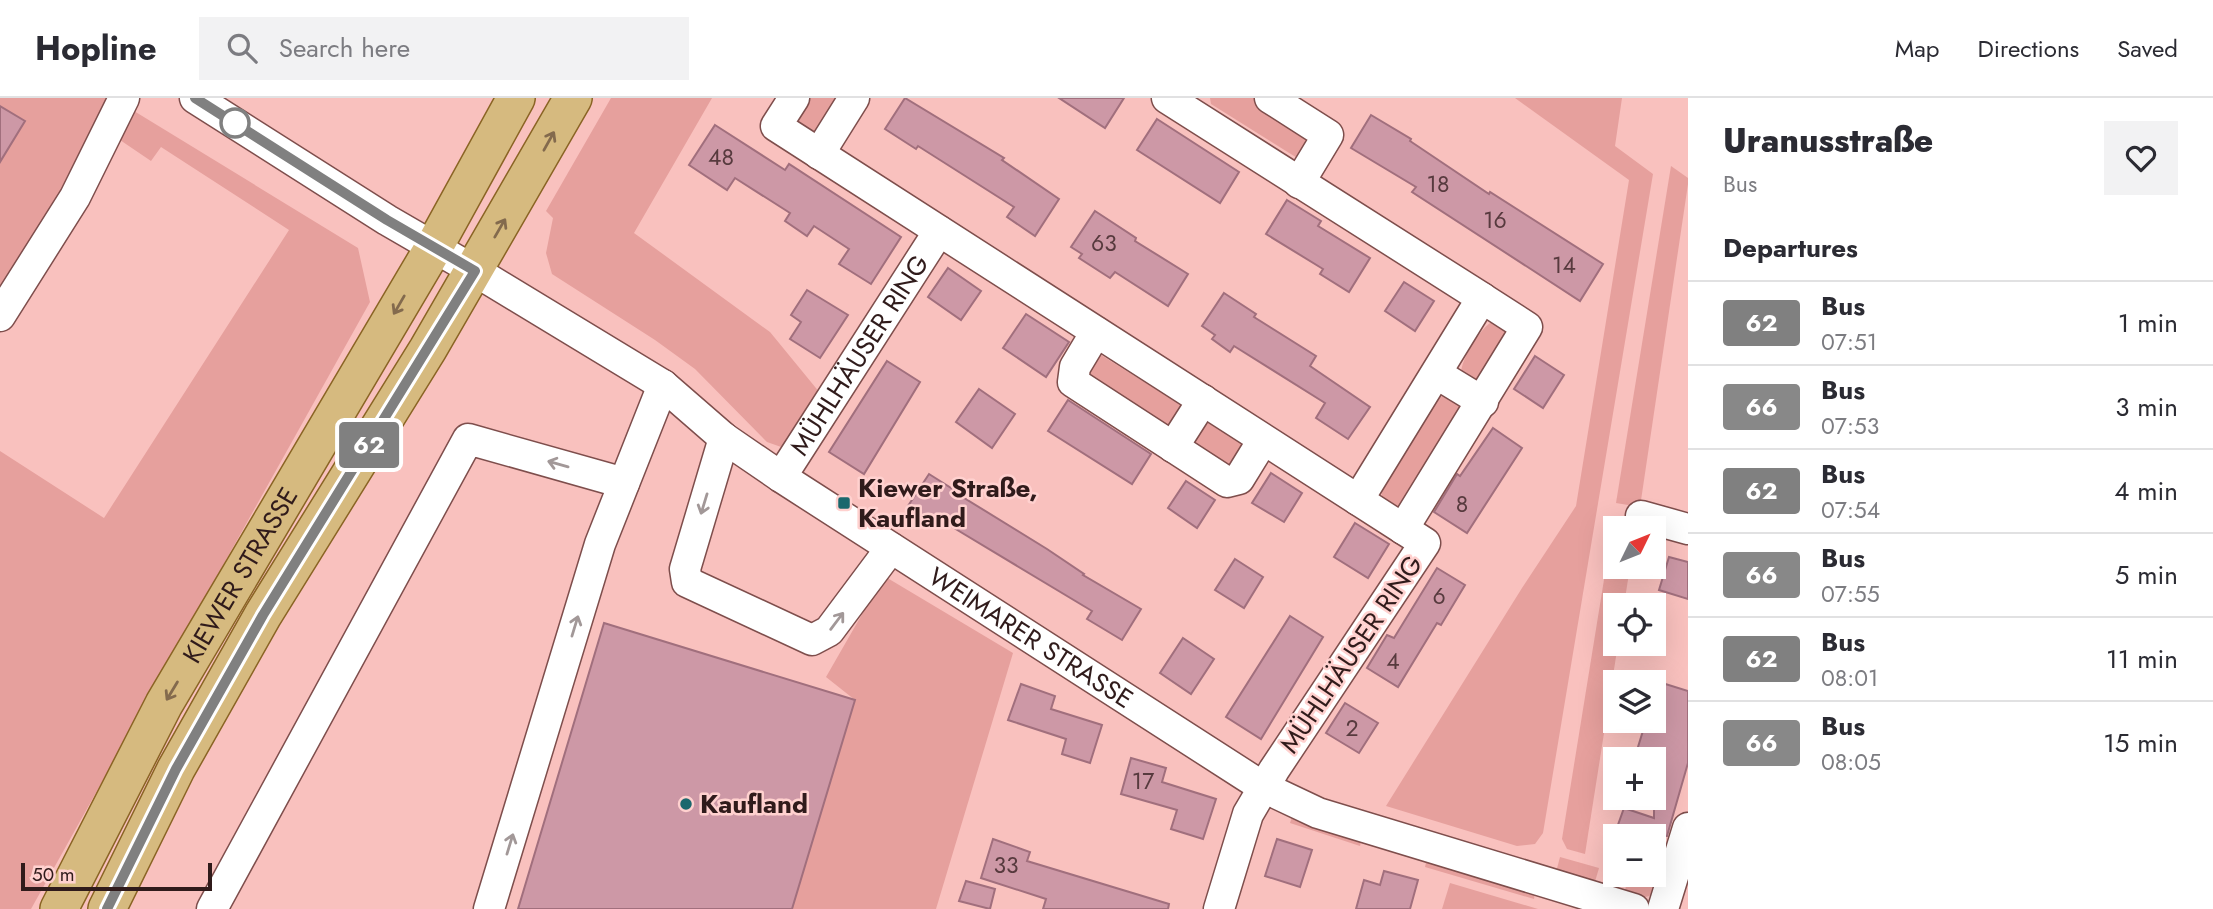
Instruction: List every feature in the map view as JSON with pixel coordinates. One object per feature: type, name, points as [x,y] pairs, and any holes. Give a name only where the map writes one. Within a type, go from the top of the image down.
[{"type":"main road","name":"KIEWER STRASSE","points":[[59,909],[164,704],[434,247],[516,98]]},
{"type":"main road","name":"KIEWER STRASSE","points":[[107,909],[176,769],[263,615],[475,271],[573,98]]},
{"type":"street","points":[[0,316],[75,197],[124,98]]},
{"type":"street","points":[[195,98],[387,220],[475,271]]},
{"type":"street","name":"MÜHLHÄUSER RING","points":[[793,98],[776,126],[1425,543],[1264,787]]},
{"type":"street","points":[[819,154],[855,98]]},
{"type":"street","points":[[1270,98],[1328,135],[1299,183]]},
{"type":"street","name":"MÜHLHÄUSER RING","points":[[1183,102],[1299,183],[1527,327],[1403,529]]},
{"type":"street","name":"MÜHLHÄUSER RING","points":[[781,477],[939,231]]},
{"type":"street","name":"WEIMARER STRASSE","points":[[475,271],[663,385],[723,438],[781,477],[1264,787],[1318,813],[1634,909]]},
{"type":"street","points":[[1358,500],[1482,298]]},
{"type":"street","points":[[1096,332],[1075,367],[1073,382],[1227,482],[1239,479],[1263,440]]},
{"type":"street","points":[[1437,374],[1483,402]]},
{"type":"street","points":[[489,909],[600,544],[663,385]]},
{"type":"street","points":[[1173,447],[1203,400]]},
{"type":"street","points":[[723,438],[685,569],[687,583],[812,640],[829,631],[891,548]]},
{"type":"street","points":[[212,909],[468,439],[624,482]]},
{"type":"street","points":[[1666,523],[1688,529]]},
{"type":"street","points":[[1219,909],[1248,814],[1264,787]]},
{"type":"street","points":[[1662,909],[1688,828]]},
{"type":"shaded area","points":[[0,98],[124,98],[0,316]]},
{"type":"shaded area","points":[[611,98],[712,98],[634,233],[770,332],[820,393],[784,448],[767,442],[695,369],[552,274],[546,253],[553,218],[546,211]]},
{"type":"shaded area","points":[[804,98],[840,98],[816,132],[810,132],[796,124]]},
{"type":"shaded area","points":[[1210,98],[1257,98],[1314,133],[1302,161],[1211,104]]},
{"type":"shaded area","points":[[1515,98],[1622,98],[1615,146],[1653,174],[1543,833],[1535,844],[1517,846],[1386,806],[1576,506],[1629,180]]},
{"type":"shaded area","points":[[134,111],[358,248],[370,302],[31,909],[0,909],[0,451],[104,518],[289,230],[161,147],[151,161],[120,140]]},
{"type":"shaded area","points":[[1671,166],[1688,178],[1688,184],[1640,507],[1616,503]]},
{"type":"shaded area","points":[[1493,321],[1511,332],[1478,385],[1461,373],[1462,367],[1478,336]]},
{"type":"shaded area","points":[[1096,355],[1101,355],[1181,405],[1183,413],[1173,430],[1088,384],[1085,369]]},
{"type":"shaded area","points":[[1449,394],[1467,406],[1398,509],[1382,498],[1381,487],[1439,397]]},
{"type":"shaded area","points":[[1209,423],[1244,448],[1232,471],[1192,445],[1203,426]]},
{"type":"shaded area","points":[[884,576],[1013,653],[936,909],[792,909],[855,700],[826,677]]},
{"type":"shaded area","points":[[1604,579],[1628,579],[1626,593],[1603,593],[1603,656],[1616,656],[1614,670],[1603,670],[1604,733],[1585,854],[1567,849],[1562,839]]},
{"type":"shaded area","points":[[1293,814],[1362,838],[1360,846],[1290,823]]},
{"type":"shaded area","points":[[1560,857],[1599,868],[1594,885],[1555,876]]},
{"type":"shaded area","points":[[1427,858],[1536,888],[1534,899],[1425,867]]},
{"type":"shaded area","points":[[1450,883],[1538,909],[1442,909]]},
{"type":"shaded area","points":[[1626,887],[1660,887],[1649,896],[1624,893]]},
{"type":"building","points":[[905,98],[1004,158],[1002,160],[1059,199],[1035,236],[1007,217],[1014,207],[918,146],[916,149],[885,129]]},
{"type":"building","points":[[1059,98],[1124,98],[1105,128]]},
{"type":"building","points":[[0,106],[25,121],[0,162]]},
{"type":"building","points":[[1371,115],[1411,139],[1410,141],[1489,194],[1490,192],[1603,264],[1580,301],[1412,192],[1416,187],[1351,148]]},
{"type":"building","points":[[1157,119],[1239,172],[1220,203],[1137,150]]},
{"type":"building","points":[[715,125],[785,170],[789,164],[901,237],[871,284],[839,264],[849,249],[814,226],[807,236],[785,221],[790,213],[735,178],[727,190],[689,165]]},
{"type":"building","points":[[1287,200],[1321,221],[1318,226],[1370,258],[1349,292],[1320,274],[1323,269],[1266,234]]},
{"type":"building","points":[[1095,211],[1136,238],[1135,241],[1188,274],[1168,306],[1115,272],[1110,278],[1079,258],[1082,254],[1071,247]]},
{"type":"building","points":[[948,268],[981,291],[961,320],[928,297]]},
{"type":"building","points":[[1404,282],[1434,301],[1415,331],[1385,311]]},
{"type":"building","points":[[807,290],[848,315],[820,358],[790,339],[801,322],[791,315]]},
{"type":"building","points":[[1224,293],[1256,314],[1254,317],[1316,356],[1310,366],[1370,407],[1348,439],[1316,418],[1325,403],[1234,346],[1230,352],[1212,339],[1215,335],[1202,326]]},
{"type":"building","points":[[1026,314],[1069,342],[1046,377],[1003,348]]},
{"type":"building","points":[[1535,356],[1564,375],[1543,408],[1514,389]]},
{"type":"building","points":[[887,361],[920,382],[864,474],[829,452]]},
{"type":"building","points":[[979,389],[1015,414],[992,448],[956,422]]},
{"type":"building","points":[[1068,400],[1151,454],[1132,484],[1048,431]]},
{"type":"building","points":[[1493,428],[1522,448],[1467,533],[1434,512],[1457,474],[1460,476]]},
{"type":"building","points":[[1271,473],[1302,493],[1284,522],[1252,503]]},
{"type":"building","points":[[929,474],[1083,575],[1141,609],[1122,640],[1087,619],[1092,611],[944,522],[941,527],[908,506]]},
{"type":"building","points":[[1186,481],[1215,500],[1197,528],[1168,508]]},
{"type":"building","points":[[1355,523],[1389,544],[1368,578],[1334,557]]},
{"type":"building","points":[[1669,557],[1688,562],[1688,599],[1659,590],[1662,579],[1666,579]]},
{"type":"building","points":[[1235,559],[1263,577],[1244,608],[1215,590]]},
{"type":"building","points":[[1437,568],[1465,585],[1441,625],[1437,623],[1398,687],[1367,668],[1387,635],[1394,638]]},
{"type":"building","points":[[1290,616],[1323,637],[1261,739],[1226,717]]},
{"type":"building","name":"Kaufland","points":[[604,623],[855,700],[792,909],[518,909]]},
{"type":"building","points":[[1183,638],[1214,659],[1191,694],[1160,673]]},
{"type":"building","points":[[1021,684],[1055,696],[1051,709],[1102,725],[1090,763],[1062,754],[1066,739],[1008,720]]},
{"type":"building","points":[[1666,684],[1688,691],[1688,763],[1667,836],[1666,824],[1618,824],[1623,810],[1654,818],[1654,810],[1666,810],[1666,747],[1638,747],[1642,733],[1666,733]]},
{"type":"building","points":[[1345,703],[1378,723],[1359,753],[1326,733]]},
{"type":"building","points":[[1131,758],[1166,768],[1162,782],[1216,799],[1203,839],[1171,829],[1177,810],[1121,794]]},
{"type":"building","points":[[993,839],[1030,852],[1027,861],[1169,904],[1168,909],[1043,909],[1046,899],[981,878]]},
{"type":"building","points":[[1277,839],[1312,850],[1300,887],[1265,876]]},
{"type":"building","points":[[1384,871],[1418,880],[1410,909],[1356,909],[1364,880],[1380,885]]},
{"type":"building","points":[[966,881],[995,889],[990,909],[959,901]]},
{"type":"bus line","name":"62","points":[[107,909],[176,769],[263,615],[475,271],[387,220],[195,98]]},
{"type":"place","name":"Kiewer Straße, Kaufland","points":[[844,503]]},
{"type":"place","name":"Kaufland","points":[[686,804]]}]
